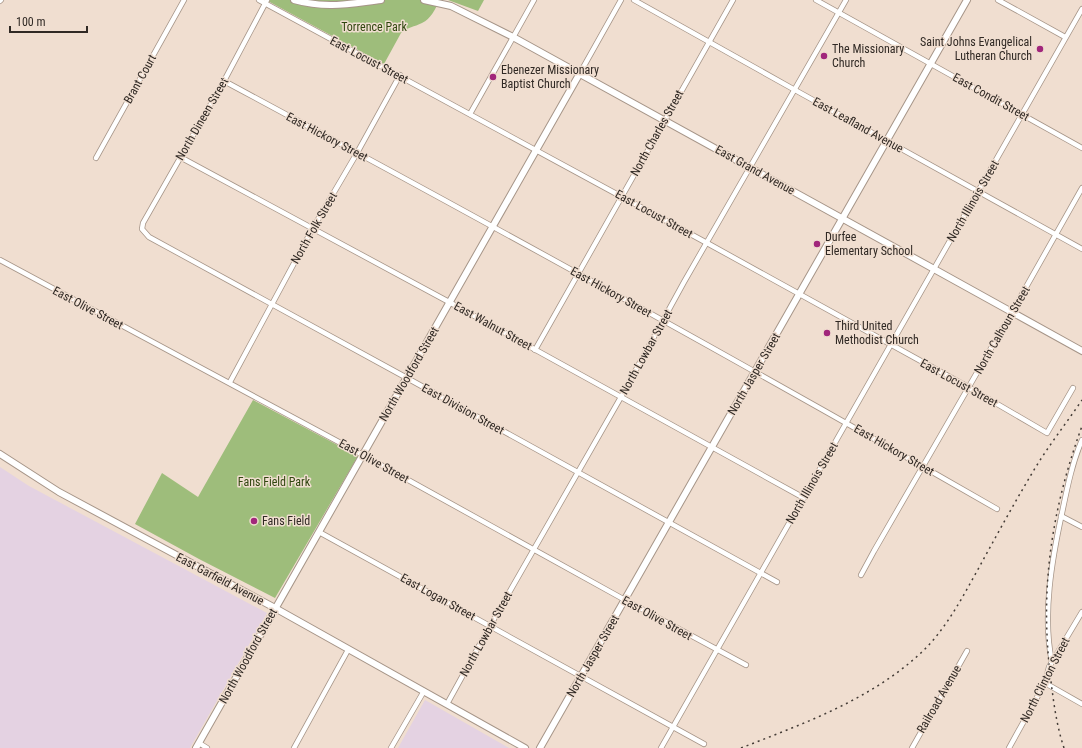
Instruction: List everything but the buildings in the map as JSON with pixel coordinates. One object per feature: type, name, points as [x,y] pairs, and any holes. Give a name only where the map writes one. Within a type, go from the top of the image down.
[{"type":"street","name":"Brant Court","points":[[96,158],[184,0]]},
{"type":"street","name":"East Locust Street","points":[[259,0],[266,2],[707,243],[968,387],[1047,433],[1073,388]]},
{"type":"street","points":[[294,0],[307,4],[331,6],[381,0]]},
{"type":"street","name":"East Grand Avenue","points":[[424,0],[451,6],[513,37],[1082,351]]},
{"type":"street","points":[[470,114],[534,0]]},
{"type":"street","name":"North Woodford Street","points":[[198,746],[621,0]]},
{"type":"street","name":"East Leafland Avenue","points":[[634,0],[1082,249]]},
{"type":"street","name":"North Charles Street","points":[[535,350],[733,0]]},
{"type":"street","name":"East Condit Street","points":[[816,0],[1082,148]]},
{"type":"street","name":"North Lowbar Street","points":[[447,704],[663,320],[846,0]]},
{"type":"street","name":"North Jasper Street","points":[[540,748],[670,523],[754,372],[800,295],[967,0]]},
{"type":"street","points":[[998,0],[1065,37]]},
{"type":"street","name":"North Dineen Street","points":[[149,237],[142,229],[143,224],[224,81],[266,2]]},
{"type":"street","name":"North Illinois Street","points":[[662,748],[1082,9]]},
{"type":"street","name":"North Folk Street","points":[[230,382],[313,228],[400,76]]},
{"type":"street","name":"East Hickory Street","points":[[224,81],[493,226],[577,274],[663,320],[996,508]]},
{"type":"street","name":"East Walnut Street","points":[[180,157],[449,302],[804,498]]},
{"type":"street","name":"North Calhoun Street","points":[[861,575],[1082,188]]},
{"type":"street","name":"East Division Street","points":[[149,237],[777,582]]},
{"type":"street","name":"East Olive Street","points":[[0,260],[363,454],[625,600],[746,665]]},
{"type":"street","points":[[1052,662],[1049,648],[1050,594],[1053,560],[1068,484],[1082,440]]},
{"type":"street","name":"East Garfield Avenue","points":[[0,454],[59,492],[275,608],[525,748]]},
{"type":"street","points":[[1061,516],[1082,527]]},
{"type":"street","name":"East Logan Street","points":[[319,532],[704,744]]},
{"type":"street","name":"North Clinton Street","points":[[1009,748],[1045,683],[1049,667],[1082,612]]},
{"type":"street","points":[[294,748],[348,650]]},
{"type":"street","name":"Railroad Avenue","points":[[912,748],[967,651]]},
{"type":"street","points":[[1045,683],[1082,704]]},
{"type":"street","points":[[391,748],[424,692]]},
{"type":"street","points":[[198,746],[207,748]]},
{"type":"shaded area","points":[[0,467],[29,486],[267,613],[190,748],[0,748]]},
{"type":"shaded area","points":[[425,700],[509,748],[398,748]]},
{"type":"green space","name":"Torrence Park","points":[[266,0],[440,0],[428,19],[401,33],[384,64]]},
{"type":"green space","points":[[448,0],[484,0],[478,11]]},
{"type":"green space","name":"Fans Field Park","points":[[253,400],[358,456],[275,598],[135,524],[162,473],[198,497]]},
{"type":"railway","points":[[741,748],[814,719],[861,696],[904,667],[924,650],[953,613],[1037,465],[1082,400]]},
{"type":"railway","points":[[1064,748],[1057,720],[1050,673],[1047,641],[1048,578],[1056,517],[1063,487],[1082,426]]},
{"type":"place","name":"Saint Johns Evangelical Lutheran Church","points":[[1040,49]]},
{"type":"place","name":"The Missionary Church","points":[[824,56]]},
{"type":"place","name":"Ebenezer Missionary Baptist Church","points":[[493,77]]},
{"type":"place","name":"Durfee Elementary School","points":[[817,244]]},
{"type":"place","name":"Third United Methodist Church","points":[[827,333]]},
{"type":"place","name":"Fans Field","points":[[254,521]]}]
